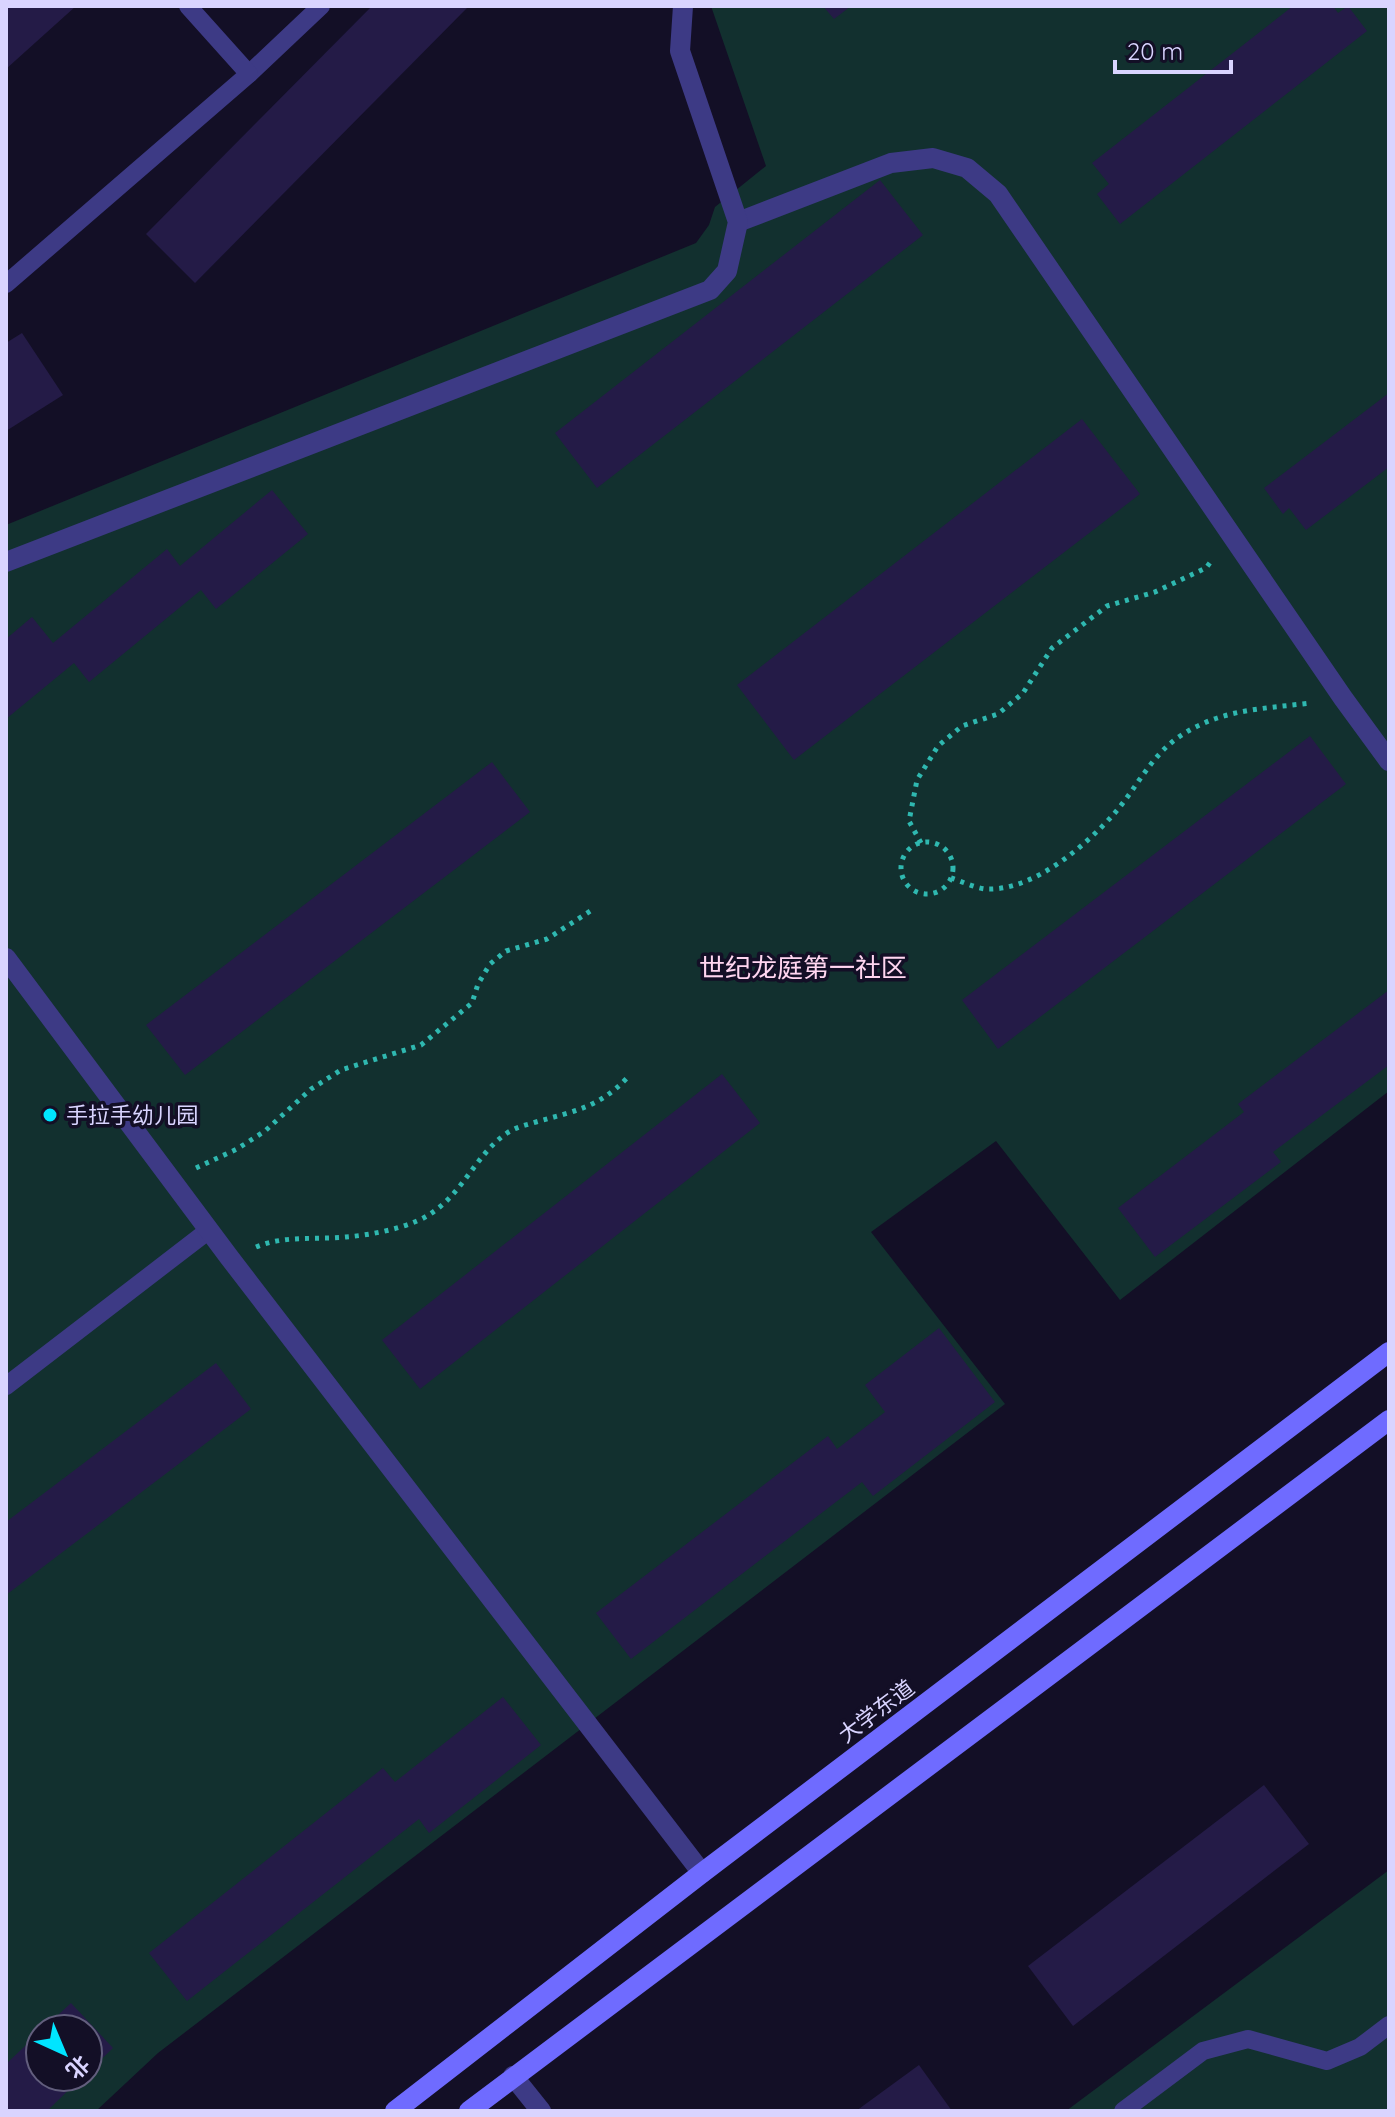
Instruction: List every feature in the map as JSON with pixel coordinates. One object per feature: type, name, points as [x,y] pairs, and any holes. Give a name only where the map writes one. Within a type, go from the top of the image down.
[{"type":"main road","name":"大学东道","points":[[395,2111],[702,1873],[1389,1352]]},
{"type":"main road","points":[[469,2111],[1389,1420]]},
{"type":"street","points":[[6,562],[710,290],[727,271],[738,222],[680,51],[683,6]]},
{"type":"street","points":[[738,222],[891,163],[933,158],[967,168],[998,194],[1389,761]]},
{"type":"street","points":[[6,958],[229,1257],[702,1873]]},
{"type":"street","points":[[513,2076],[541,2111]]},
{"type":"lane","points":[[188,6],[249,74]]},
{"type":"lane","points":[[6,284],[249,74],[321,6]]},
{"type":"lane","points":[[6,1386],[209,1230]]},
{"type":"lane","points":[[1123,2111],[1203,2051],[1248,2039],[1327,2061],[1360,2047],[1389,2025]]},
{"type":"path","points":[[921,843],[909,821],[917,780],[938,746],[962,726],[998,714],[1023,693],[1052,648],[1107,606],[1155,592],[1206,568],[1232,535]]},
{"type":"path","points":[[951,878],[985,889],[1029,881],[1071,856],[1114,814],[1150,766],[1176,739],[1223,714],[1343,698]]},
{"type":"path","points":[[921,843],[936,844],[949,854],[952,862],[951,878],[946,885],[931,893],[914,890],[903,877],[902,860],[912,846],[921,843]]},
{"type":"path","points":[[171,1179],[237,1149],[265,1131],[311,1089],[341,1070],[421,1045],[472,1003],[478,984],[490,964],[506,951],[547,939],[595,908]]},
{"type":"path","points":[[229,1257],[274,1240],[346,1237],[382,1231],[418,1220],[443,1204],[465,1183],[489,1146],[511,1130],[587,1107],[610,1095],[627,1078]]},
{"type":"green space","points":[[711,6],[1389,6],[1389,1091],[1120,1300],[996,1141],[871,1232],[1005,1404],[158,2053],[96,2111],[6,2111],[6,525],[696,243],[709,225],[715,207],[766,166]]},
{"type":"green space","points":[[1389,1870],[1389,2111],[1066,2111]]},
{"type":"building","points":[[6,6],[76,6],[6,69]]},
{"type":"building","points":[[372,6],[469,6],[195,283],[146,234]]},
{"type":"building","points":[[823,6],[851,6],[834,19]]},
{"type":"building","points":[[1293,6],[1333,6],[1338,13],[1348,6],[1367,31],[1120,224],[1097,194],[1109,184],[1092,163]]},
{"type":"building","points":[[880,180],[923,235],[597,488],[555,433]]},
{"type":"building","points":[[22,333],[63,395],[6,431],[6,343]]},
{"type":"building","points":[[1389,393],[1389,467],[1306,530],[1289,508],[1283,514],[1264,488]]},
{"type":"building","points":[[1082,419],[1140,494],[794,760],[737,685]]},
{"type":"building","points":[[272,490],[308,534],[216,609],[201,590],[89,682],[74,663],[6,719],[6,639],[32,617],[53,643],[167,549],[180,566]]},
{"type":"building","points":[[1310,736],[1346,784],[998,1049],[962,1000]]},
{"type":"building","points":[[492,762],[530,812],[185,1075],[146,1025]]},
{"type":"building","points":[[1389,990],[1389,1065],[1273,1152],[1281,1162],[1155,1257],[1118,1208],[1244,1112],[1238,1104]]},
{"type":"building","points":[[722,1074],[760,1123],[420,1389],[382,1340]]},
{"type":"building","points":[[939,1328],[995,1402],[873,1496],[862,1482],[631,1659],[596,1613],[828,1436],[837,1449],[885,1412],[865,1385]]},
{"type":"building","points":[[216,1363],[251,1409],[6,1595],[6,1522]]},
{"type":"building","points":[[503,1697],[541,1745],[429,1833],[419,1819],[187,2001],[149,1953],[383,1768],[395,1782]]},
{"type":"building","points":[[1264,1785],[1309,1844],[1073,2026],[1028,1966]]},
{"type":"building","points":[[71,2003],[80,2013],[60,2013]]},
{"type":"building","points":[[104,2038],[113,2048],[104,2057]]},
{"type":"building","points":[[24,2047],[24,2093],[66,2093],[47,2111],[6,2111],[6,2064]]},
{"type":"building","points":[[919,2065],[952,2111],[856,2111]]},
{"type":"place","name":"手拉手幼儿园","points":[[50,1115]]},
{"type":"district","name":"世纪龙庭第一社区","points":[[803,967]]}]
